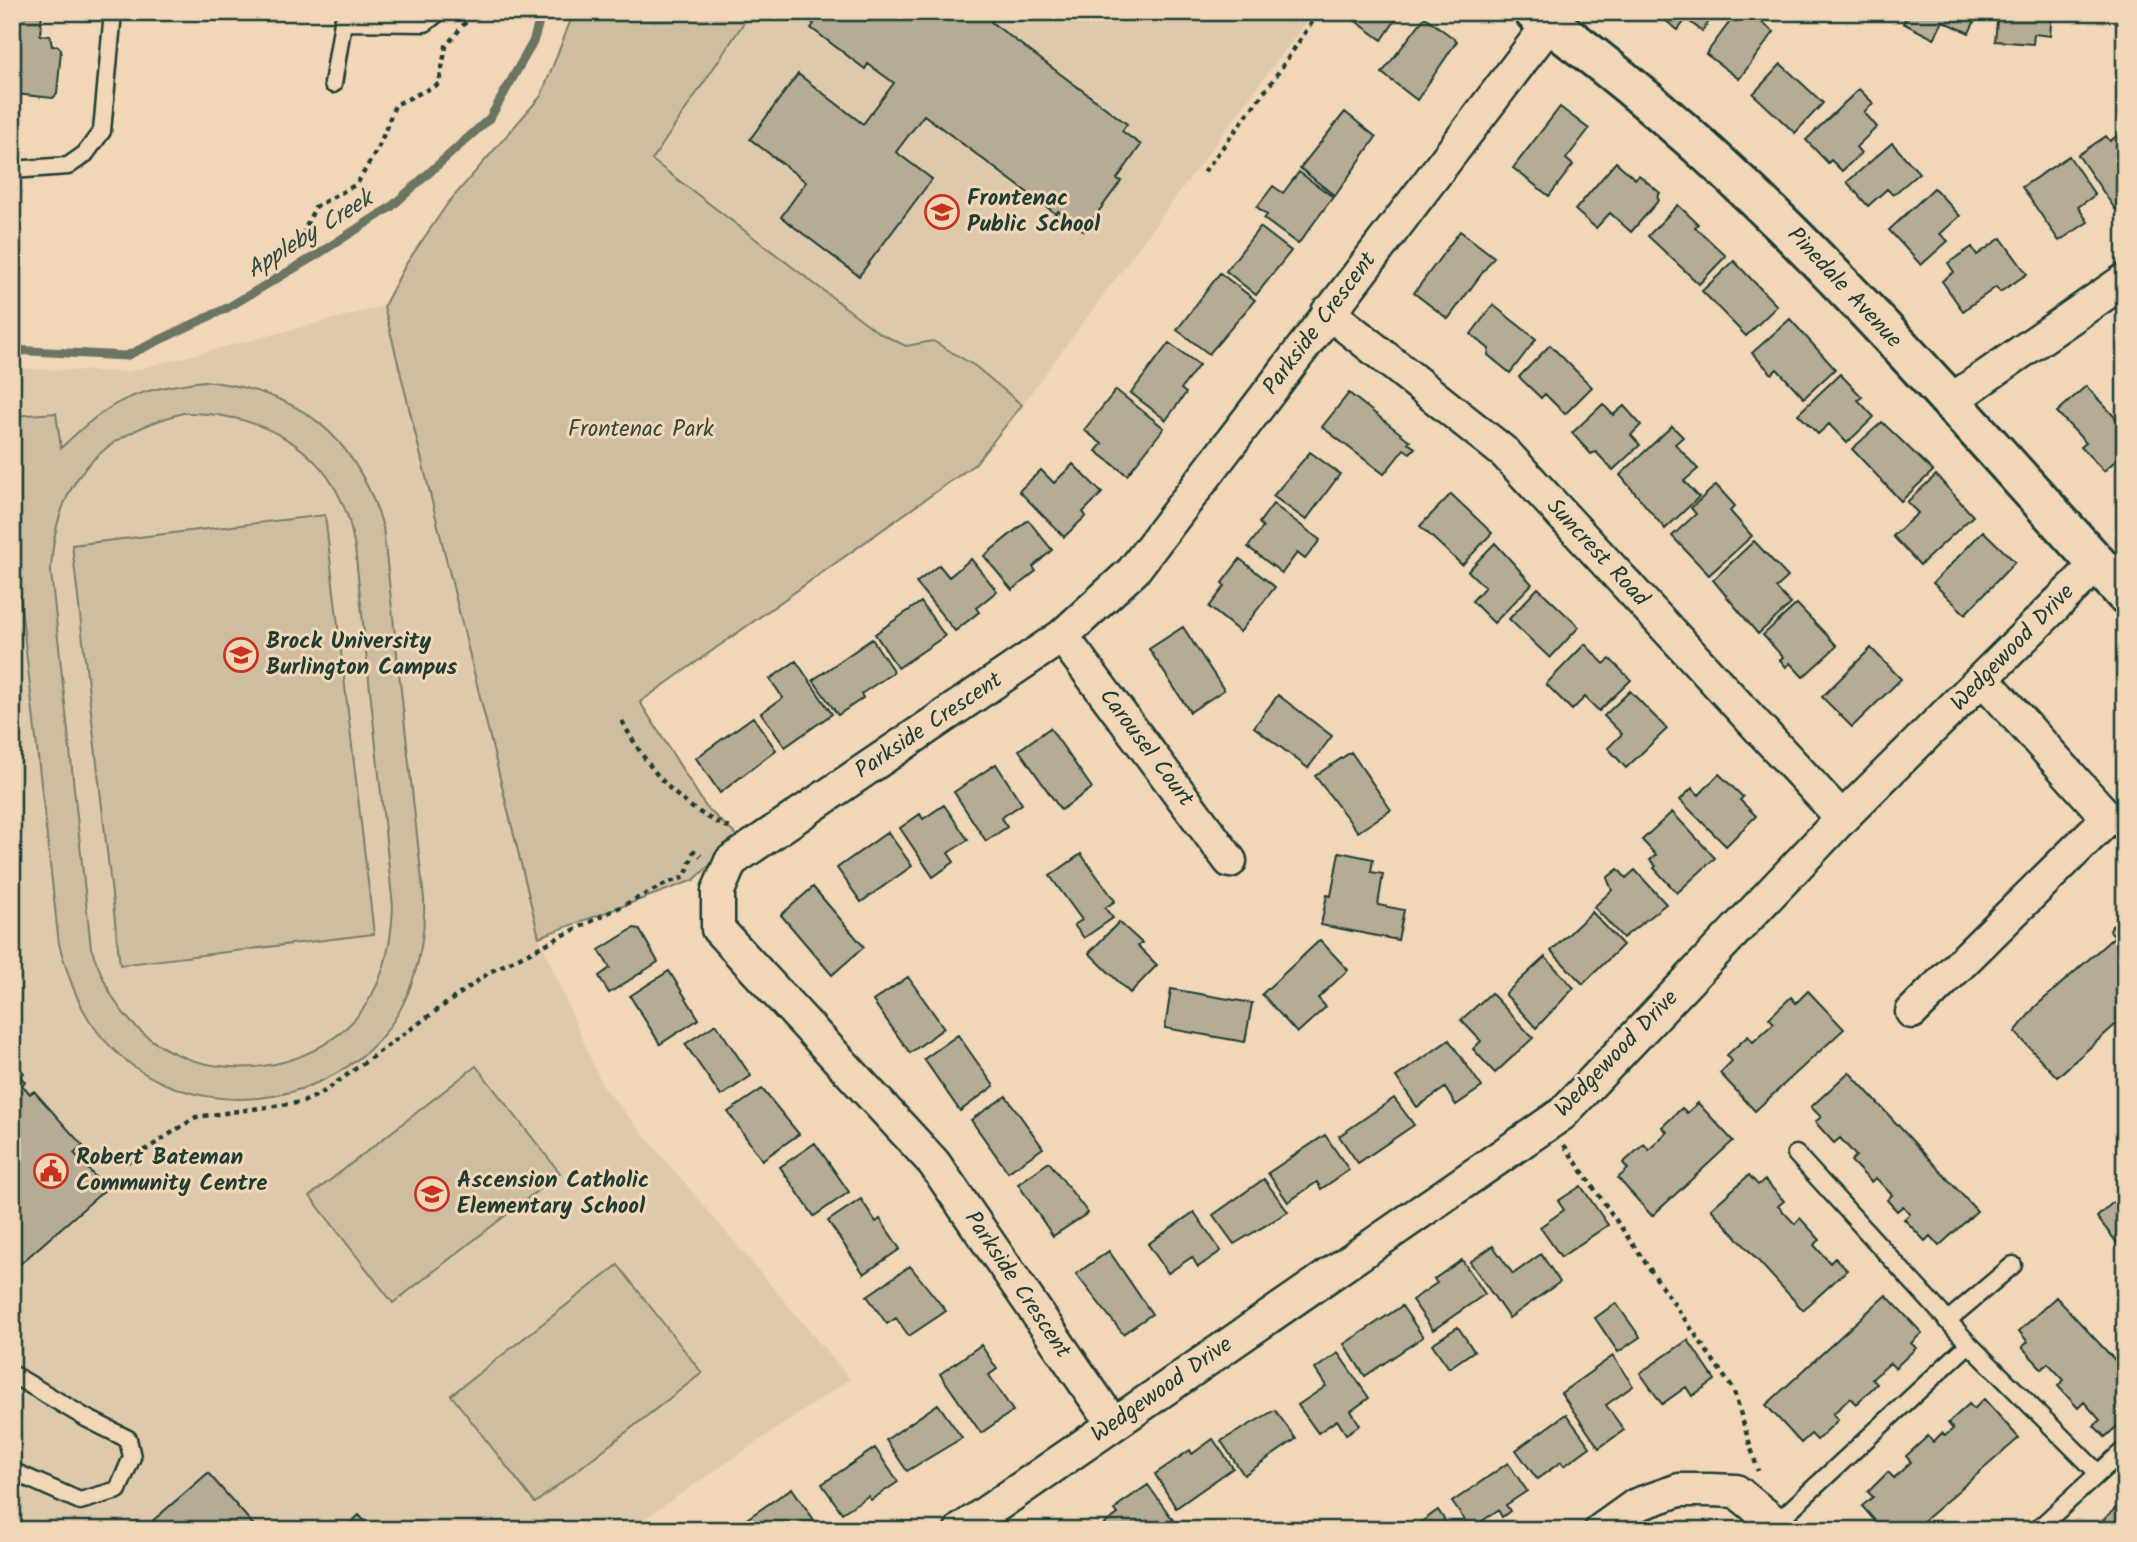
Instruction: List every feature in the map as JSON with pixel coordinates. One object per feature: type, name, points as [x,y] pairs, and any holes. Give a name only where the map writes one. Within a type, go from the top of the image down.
[{"type":"street","name":"Parkside Crescent","points":[[1113,1424],[934,1163],[718,929],[718,891],[731,861],[1062,636],[1133,571],[1328,312],[1542,18]]},
{"type":"street","name":"Pinedale Avenue","points":[[1542,18],[1647,99],[1753,193],[1950,402],[2125,594]]},
{"type":"street","points":[[1950,402],[2125,279]]},
{"type":"street","name":"Suncrest Road","points":[[1328,312],[1505,453],[1843,818]]},
{"type":"street","name":"Wedgewood Drive","points":[[961,1530],[1562,1114],[1843,818],[1984,680],[2097,564]]},
{"type":"street","name":"Carousel Court","points":[[1062,636],[1230,861]]},
{"type":"street","points":[[1912,1012],[2117,827],[1984,680]]},
{"type":"street","points":[[1601,1530],[1636,1505],[1679,1490],[1736,1491],[1780,1526]]},
{"type":"lane","points":[[12,170],[68,166],[85,154],[102,131],[113,12]]},
{"type":"lane","points":[[333,84],[343,22],[425,23],[439,12]]},
{"type":"lane","points":[[1796,1154],[1947,1321],[2097,1472]]},
{"type":"lane","points":[[1947,1321],[2014,1265]]},
{"type":"lane","points":[[1780,1526],[1969,1344]]},
{"type":"lane","points":[[12,1374],[86,1418],[128,1439],[132,1457],[118,1490],[80,1501],[12,1471]]},
{"type":"lane","points":[[2038,1529],[2125,1449]]},
{"type":"path","points":[[298,244],[314,206],[357,184],[380,144],[395,105],[439,84],[446,46],[474,12]]},
{"type":"path","points":[[1204,172],[1272,83],[1319,12]]},
{"type":"path","points":[[622,721],[640,755],[684,803],[705,816],[762,839]]},
{"type":"path","points":[[127,1162],[196,1117],[303,1102],[322,1093],[490,972],[685,877],[694,852],[726,871]]},
{"type":"path","points":[[1549,1123],[1733,1389],[1758,1470],[1752,1503]]},
{"type":"shaded area","name":"Frontenac Public School","points":[[751,12],[1313,12],[1022,405],[975,367],[907,346],[879,333],[651,159]]},
{"type":"shaded area","points":[[384,306],[539,937],[602,1085],[850,1379],[628,1530],[12,1530],[12,368],[127,372]]},
{"type":"green space","name":"Frontenac Park","points":[[574,12],[751,12],[652,160],[879,333],[906,346],[933,341],[975,366],[1022,405],[975,464],[640,702],[706,807],[739,838],[694,880],[539,937],[384,306],[406,264],[448,203],[541,96]]},
{"type":"green space","points":[[204,381],[238,386],[269,395],[295,407],[319,423],[357,466],[371,494],[383,527],[424,899],[422,940],[413,981],[395,1018],[383,1035],[369,1050],[338,1073],[303,1088],[266,1097],[228,1099],[191,1093],[156,1080],[124,1059],[97,1031],[79,1000],[59,944],[12,526],[12,416],[56,413],[61,448],[95,418],[126,399],[160,388]],"holes":[[[183,413],[209,414],[258,425],[302,450],[320,467],[335,488],[348,516],[355,548],[393,907],[384,968],[372,996],[353,1021],[329,1042],[300,1056],[270,1065],[238,1068],[206,1064],[176,1054],[148,1038],[114,1000],[91,948],[51,572],[54,540],[61,512],[86,467],[105,449],[153,423]]]},
{"type":"green space","points":[[325,515],[374,934],[120,965],[72,545]]},
{"type":"green space","points":[[476,1066],[560,1173],[393,1303],[310,1196]]},
{"type":"green space","points":[[618,1265],[702,1373],[535,1503],[451,1395]]},
{"type":"building","points":[[12,12],[42,12],[40,35],[50,36],[52,46],[58,46],[61,50],[57,94],[53,98],[15,94],[12,98]]},
{"type":"building","points":[[799,12],[998,12],[991,22],[1127,124],[1122,131],[1141,145],[1117,179],[1121,181],[1084,231],[1058,211],[1056,214],[924,115],[896,152],[932,179],[859,276],[781,217],[806,182],[750,139],[798,74],[863,124],[894,83],[868,64],[865,69],[811,28],[814,24]]},
{"type":"building","points":[[1343,12],[1401,12],[1382,40]]},
{"type":"building","points":[[1654,12],[1716,12],[1702,31],[1686,19],[1678,30]]},
{"type":"building","points":[[1737,12],[1748,12],[1774,32],[1739,79],[1706,54]]},
{"type":"building","points":[[1909,12],[1979,12],[1969,33],[1943,21],[1934,39],[1903,23]]},
{"type":"building","points":[[1998,12],[2052,12],[2050,36],[2034,34],[2033,44],[1995,41]]},
{"type":"building","points":[[1425,17],[1457,41],[1417,100],[1382,73]]},
{"type":"building","points":[[1781,64],[1823,103],[1795,133],[1753,94]]},
{"type":"building","points":[[1859,89],[1873,103],[1864,112],[1877,127],[1856,147],[1861,153],[1842,171],[1831,160],[1828,163],[1806,140]]},
{"type":"building","points":[[1560,107],[1589,129],[1566,159],[1573,165],[1549,196],[1513,168]]},
{"type":"building","points":[[1345,112],[1376,137],[1335,196],[1300,168]]},
{"type":"building","points":[[2122,132],[2125,136],[2125,203],[2115,209],[2078,155],[2106,136],[2110,141]]},
{"type":"building","points":[[1892,143],[1919,173],[1893,195],[1887,189],[1868,206],[1847,182]]},
{"type":"building","points":[[2069,156],[2095,195],[2078,207],[2088,222],[2059,241],[2022,187]]},
{"type":"building","points":[[1616,162],[1635,179],[1639,175],[1660,193],[1657,197],[1659,200],[1631,232],[1610,213],[1596,228],[1575,210]]},
{"type":"building","points":[[1299,172],[1333,197],[1298,244],[1264,219],[1267,215],[1257,207],[1273,186],[1283,193]]},
{"type":"building","points":[[1934,188],[1960,216],[1940,234],[1948,241],[1921,265],[1889,230]]},
{"type":"building","points":[[1678,205],[1698,224],[1695,227],[1726,256],[1699,284],[1648,236]]},
{"type":"building","points":[[1260,227],[1291,251],[1256,295],[1226,271]]},
{"type":"building","points":[[1460,231],[1494,257],[1448,319],[1414,293]]},
{"type":"building","points":[[2001,238],[2027,274],[2000,292],[1996,287],[1963,311],[1942,281],[1954,272],[1948,263],[1972,247],[1977,255]]},
{"type":"building","points":[[1734,261],[1777,306],[1746,336],[1702,291]]},
{"type":"building","points":[[1220,273],[1255,300],[1209,354],[1177,330]]},
{"type":"building","points":[[1493,305],[1536,339],[1510,373],[1488,355],[1489,349],[1471,334]]},
{"type":"building","points":[[1790,319],[1835,369],[1804,398],[1777,369],[1772,374],[1752,353]]},
{"type":"building","points":[[1169,343],[1199,365],[1181,389],[1186,393],[1166,420],[1131,393]]},
{"type":"building","points":[[1550,345],[1592,387],[1565,414],[1545,394],[1541,398],[1519,377]]},
{"type":"building","points":[[1840,374],[1862,397],[1858,400],[1874,417],[1847,443],[1829,424],[1818,434],[1798,414]]},
{"type":"building","points":[[2086,386],[2125,428],[2125,452],[2104,471],[2081,447],[2086,443],[2057,412]]},
{"type":"building","points":[[1116,390],[1164,428],[1127,475],[1096,451],[1102,444],[1084,430]]},
{"type":"building","points":[[1349,393],[1410,441],[1408,443],[1415,448],[1410,453],[1404,449],[1384,474],[1322,427]]},
{"type":"building","points":[[1603,404],[1613,415],[1624,406],[1641,425],[1631,435],[1640,445],[1613,470],[1596,452],[1591,454],[1572,433]]},
{"type":"building","points":[[1882,422],[1933,471],[1901,501],[1852,449]]},
{"type":"building","points":[[1672,426],[1683,437],[1675,444],[1698,469],[1684,481],[1699,497],[1665,529],[1620,475]]},
{"type":"building","points":[[1310,452],[1340,474],[1306,520],[1273,496]]},
{"type":"building","points":[[1073,464],[1102,493],[1083,512],[1086,516],[1064,537],[1019,491],[1041,470],[1054,483]]},
{"type":"building","points":[[1936,475],[1973,516],[1920,565],[1893,536],[1918,513],[1907,502]]},
{"type":"building","points":[[1716,485],[1735,506],[1730,511],[1752,536],[1709,575],[1672,536],[1696,514],[1691,508]]},
{"type":"building","points":[[1451,494],[1492,533],[1462,565],[1420,526]]},
{"type":"building","points":[[1273,504],[1320,540],[1305,559],[1297,553],[1282,573],[1248,547],[1263,527],[1259,523]]},
{"type":"building","points":[[1028,520],[1052,550],[1033,567],[1036,571],[1012,590],[984,556]]},
{"type":"building","points":[[1983,531],[2015,562],[1965,614],[1933,583]]},
{"type":"building","points":[[1754,541],[1788,577],[1776,588],[1791,604],[1758,634],[1713,580]]},
{"type":"building","points":[[1495,543],[1532,584],[1494,623],[1472,601],[1485,587],[1468,571]]},
{"type":"building","points":[[971,559],[997,591],[976,608],[979,612],[955,631],[916,583],[939,565],[949,577]]},
{"type":"building","points":[[1240,559],[1275,587],[1240,632],[1209,607],[1225,586],[1222,583]]},
{"type":"building","points":[[1538,588],[1579,627],[1550,658],[1509,619]]},
{"type":"building","points":[[921,602],[945,636],[898,668],[875,634]]},
{"type":"building","points":[[1797,604],[1837,646],[1803,677],[1790,663],[1786,667],[1780,660],[1783,657],[1763,635]]},
{"type":"building","points":[[1183,627],[1224,690],[1190,712],[1149,649]]},
{"type":"building","points":[[872,639],[894,672],[861,694],[863,698],[838,715],[813,680]]},
{"type":"building","points":[[1585,644],[1604,664],[1610,659],[1631,680],[1599,711],[1585,697],[1572,710],[1546,684]]},
{"type":"building","points":[[1871,648],[1901,679],[1852,727],[1822,697]]},
{"type":"building","points":[[796,661],[832,714],[785,747],[761,713],[783,698],[770,679]]},
{"type":"building","points":[[1630,691],[1667,729],[1626,768],[1608,748],[1622,734],[1604,716]]},
{"type":"building","points":[[1278,695],[1332,736],[1308,768],[1254,727]]},
{"type":"building","points":[[753,717],[776,750],[720,793],[696,758]]},
{"type":"building","points":[[1050,728],[1092,788],[1061,810],[1019,750]]},
{"type":"building","points":[[1351,752],[1391,810],[1358,832],[1315,776]]},
{"type":"building","points":[[996,764],[1022,804],[1001,818],[1007,827],[986,841],[954,792]]},
{"type":"building","points":[[1719,774],[1743,797],[1740,800],[1756,816],[1726,846],[1680,800],[1692,788],[1699,795]]},
{"type":"building","points":[[944,805],[968,840],[948,853],[954,862],[933,877],[900,828],[920,814],[923,819]]},
{"type":"building","points":[[1672,812],[1715,858],[1677,893],[1654,868],[1656,866],[1650,860],[1656,855],[1642,840]]},
{"type":"building","points":[[888,832],[912,866],[861,902],[837,868]]},
{"type":"building","points":[[1339,852],[1373,859],[1371,872],[1383,874],[1378,905],[1404,910],[1398,940],[1321,925],[1327,895],[1331,896]]},
{"type":"building","points":[[1081,854],[1115,901],[1105,908],[1113,918],[1084,938],[1074,925],[1082,920],[1050,876]]},
{"type":"building","points":[[1618,869],[1626,878],[1635,870],[1666,904],[1623,938],[1594,907],[1612,890],[1607,878]]},
{"type":"building","points":[[813,887],[864,947],[832,975],[781,915]]},
{"type":"building","points":[[1592,912],[1623,945],[1583,984],[1551,951]]},
{"type":"building","points":[[2125,918],[2125,1016],[2057,1077],[2015,1032],[2035,1007],[2115,936],[2110,931],[2112,926]]},
{"type":"building","points":[[1119,922],[1142,943],[1138,946],[1157,965],[1130,993],[1089,953]]},
{"type":"building","points":[[634,928],[639,929],[658,962],[609,993],[599,976],[610,968],[599,950]]},
{"type":"building","points":[[1320,940],[1348,970],[1318,998],[1326,1007],[1297,1033],[1262,994]]},
{"type":"building","points":[[1545,957],[1574,988],[1536,1028],[1505,994]]},
{"type":"building","points":[[669,971],[699,1019],[660,1044],[630,996]]},
{"type":"building","points":[[908,977],[944,1028],[910,1053],[873,1001]]},
{"type":"building","points":[[1171,989],[1252,1003],[1245,1042],[1165,1028]]},
{"type":"building","points":[[1808,991],[1844,1029],[1755,1111],[1720,1073],[1732,1061],[1727,1055],[1748,1036],[1753,1042],[1774,1023],[1769,1018],[1791,997],[1796,1003]]},
{"type":"building","points":[[1491,993],[1533,1038],[1495,1073],[1473,1049],[1481,1041],[1461,1020]]},
{"type":"building","points":[[716,1024],[751,1076],[721,1096],[685,1044]]},
{"type":"building","points":[[958,1035],[994,1086],[960,1111],[924,1059]]},
{"type":"building","points":[[1449,1040],[1482,1087],[1456,1105],[1445,1088],[1417,1107],[1396,1077]]},
{"type":"building","name":"Robert Bateman Community Centre","points":[[17,1065],[24,1073],[20,1076],[25,1082],[22,1085],[30,1094],[34,1091],[83,1146],[74,1153],[106,1189],[12,1271],[12,1066]]},
{"type":"building","points":[[1849,1072],[1977,1211],[1939,1246],[1930,1236],[1925,1241],[1904,1219],[1910,1214],[1903,1206],[1897,1211],[1887,1200],[1892,1195],[1876,1178],[1871,1182],[1851,1161],[1856,1156],[1840,1138],[1834,1143],[1815,1122],[1821,1117],[1811,1107]]},
{"type":"building","points":[[762,1089],[799,1134],[762,1160],[728,1112]]},
{"type":"building","points":[[1006,1096],[1043,1148],[1008,1172],[971,1120]]},
{"type":"building","points":[[1394,1098],[1414,1125],[1358,1163],[1339,1136]]},
{"type":"building","points":[[1698,1103],[1733,1141],[1652,1216],[1618,1178],[1628,1169],[1623,1163],[1644,1144],[1649,1150],[1667,1132],[1662,1127],[1682,1108],[1687,1113]]},
{"type":"building","points":[[1325,1135],[1349,1170],[1321,1189],[1317,1182],[1288,1202],[1268,1173]]},
{"type":"building","points":[[815,1143],[849,1192],[814,1216],[780,1167]]},
{"type":"building","points":[[1049,1162],[1088,1213],[1053,1236],[1018,1184]]},
{"type":"building","points":[[1749,1175],[1758,1185],[1765,1180],[1784,1201],[1778,1206],[1795,1224],[1800,1218],[1820,1240],[1814,1245],[1830,1263],[1835,1258],[1847,1270],[1803,1310],[1711,1209]]},
{"type":"building","points":[[1264,1179],[1288,1212],[1234,1244],[1213,1215]]},
{"type":"building","points":[[1581,1186],[1608,1225],[1561,1257],[1540,1227],[1564,1210],[1558,1201]]},
{"type":"building","points":[[2125,1191],[2125,1253],[2097,1217]]},
{"type":"building","points":[[861,1199],[876,1222],[880,1219],[900,1249],[864,1274],[828,1221]]},
{"type":"building","points":[[1194,1212],[1221,1251],[1198,1267],[1192,1257],[1168,1273],[1148,1244]]},
{"type":"building","points":[[1493,1246],[1513,1274],[1541,1254],[1560,1282],[1509,1318],[1470,1262]]},
{"type":"building","points":[[1109,1251],[1152,1314],[1123,1334],[1076,1274]]},
{"type":"building","points":[[1462,1260],[1485,1294],[1433,1330],[1412,1300],[1437,1283],[1434,1279]]},
{"type":"building","points":[[910,1266],[946,1311],[909,1336],[896,1318],[887,1324],[867,1296]]},
{"type":"building","points":[[1886,1295],[1922,1333],[1911,1343],[1916,1348],[1895,1368],[1890,1363],[1872,1379],[1877,1384],[1856,1404],[1850,1398],[1833,1414],[1838,1420],[1817,1440],[1811,1434],[1801,1443],[1766,1405]]},
{"type":"building","points":[[2056,1297],[2125,1371],[2125,1419],[2105,1437],[2094,1426],[2100,1420],[2084,1402],[2078,1408],[2058,1386],[2064,1380],[2048,1363],[2042,1369],[2022,1347],[2028,1342],[2019,1331]]},
{"type":"building","points":[[1616,1303],[1640,1337],[1618,1352],[1595,1318]]},
{"type":"building","points":[[1402,1306],[1423,1337],[1365,1376],[1344,1344]]},
{"type":"building","points":[[1458,1327],[1474,1351],[1449,1368],[1432,1344]]},
{"type":"building","points":[[1688,1340],[1715,1380],[1692,1396],[1686,1387],[1662,1404],[1640,1373]]},
{"type":"building","points":[[981,1345],[997,1369],[989,1375],[1013,1411],[981,1433],[940,1374]]},
{"type":"building","points":[[1338,1353],[1369,1398],[1351,1411],[1360,1425],[1346,1434],[1337,1420],[1318,1433],[1298,1405],[1326,1386],[1315,1369]]},
{"type":"building","points":[[1613,1356],[1633,1386],[1606,1405],[1624,1430],[1599,1448],[1561,1393]]},
{"type":"building","points":[[1984,1399],[2019,1438],[1913,1530],[1883,1530],[1862,1506],[1873,1497],[1868,1492],[1888,1472],[1894,1478],[1911,1462],[1906,1456],[1928,1436],[1933,1442],[1942,1433],[1945,1436],[1953,1429],[1948,1423],[1969,1404],[1974,1409]]},
{"type":"building","points":[[938,1404],[962,1438],[907,1471],[886,1440]]},
{"type":"building","points":[[1275,1410],[1296,1439],[1244,1475],[1221,1441]]},
{"type":"building","points":[[1566,1414],[1590,1447],[1564,1466],[1561,1462],[1537,1479],[1516,1450]]},
{"type":"building","points":[[1213,1439],[1233,1468],[1176,1508],[1155,1474],[1190,1450],[1192,1454]]},
{"type":"building","points":[[875,1448],[898,1482],[871,1500],[868,1496],[842,1513],[822,1484]]},
{"type":"building","points":[[1508,1463],[1527,1491],[1506,1505],[1510,1511],[1502,1517],[1498,1510],[1471,1529],[1452,1502]]},
{"type":"building","points":[[208,1473],[258,1530],[142,1530]]},
{"type":"building","points":[[1148,1485],[1173,1520],[1159,1530],[1096,1530],[1118,1514],[1115,1510],[1120,1504]]},
{"type":"building","points":[[792,1488],[814,1520],[799,1530],[751,1530],[745,1520]]},
{"type":"building","points":[[2118,1506],[2125,1509],[2125,1530],[2102,1530],[2098,1525]]},
{"type":"building","points":[[1438,1510],[1451,1530],[1410,1530]]},
{"type":"building","points":[[359,1515],[372,1530],[343,1530]]},
{"type":"waterway","name":"Appleby Creek","points":[[12,350],[126,356],[227,308],[315,256],[391,207],[490,118],[533,42],[542,12]]},
{"type":"place","name":"Frontenac Public School","points":[[942,212]]},
{"type":"place","name":"Brock University Burlington Campus","points":[[241,655]]},
{"type":"place","name":"Robert Bateman Community Centre","points":[[51,1171]]},
{"type":"place","name":"Ascension Catholic Elementary School","points":[[432,1194]]}]
